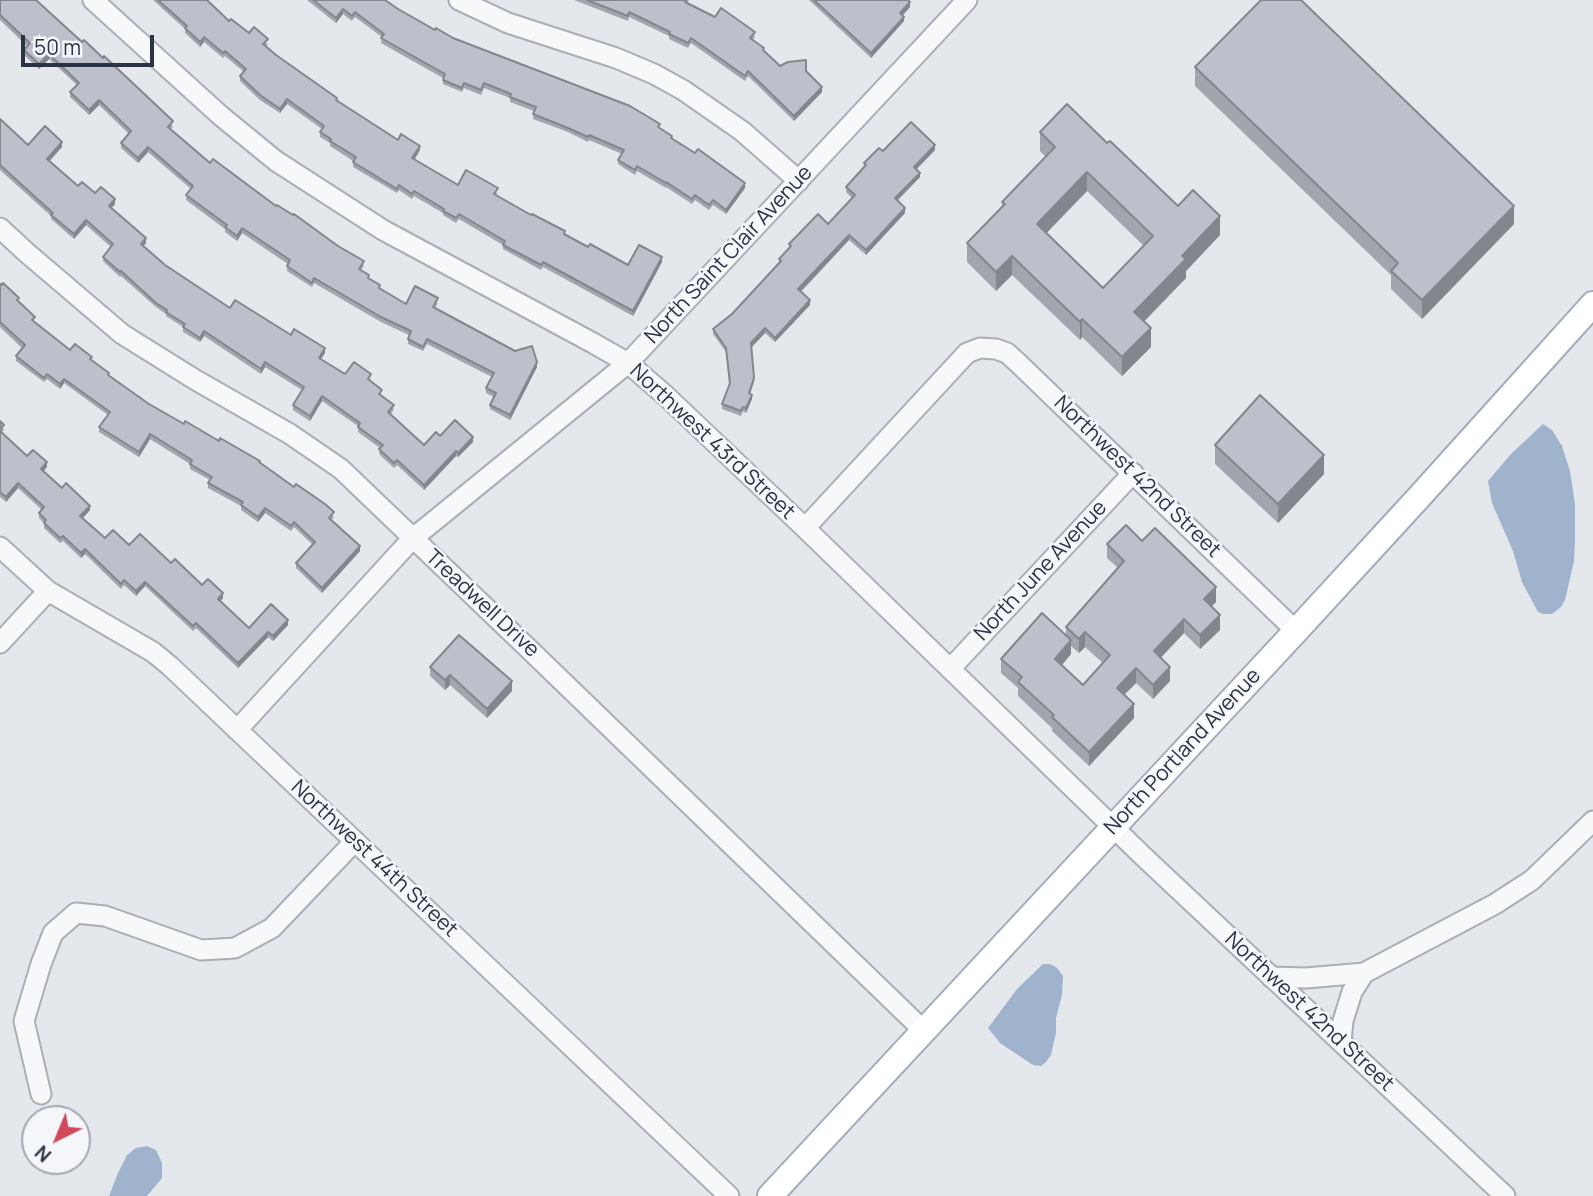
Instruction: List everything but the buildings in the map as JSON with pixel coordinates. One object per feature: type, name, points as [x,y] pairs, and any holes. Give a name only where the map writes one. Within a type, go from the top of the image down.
[{"type":"main road","name":"North Portland Avenue","points":[[770,1196],[1296,631],[1593,304]]},
{"type":"street","name":"Northwest 43rd Street","points":[[93,0],[221,117],[276,161],[383,230],[628,363],[805,528],[1113,827]]},
{"type":"street","points":[[459,0],[508,23],[616,58],[653,74],[682,90],[742,131],[799,181]]},
{"type":"street","name":"North Saint Clair Avenue","points":[[237,730],[412,539],[628,363],[967,0]]},
{"type":"street","name":"Treadwell Drive","points":[[0,228],[122,334],[290,434],[341,469],[924,1031]]},
{"type":"street","name":"Northwest 42nd Street","points":[[805,528],[967,352],[980,348],[996,349],[1007,353],[1296,631]]},
{"type":"street","name":"North June Avenue","points":[[950,669],[1133,473]]},
{"type":"street","name":"Northwest 44th Street","points":[[0,547],[48,591],[153,652],[170,666],[729,1196]]},
{"type":"street","points":[[0,643],[48,591]]},
{"type":"street","points":[[1271,977],[1306,978],[1364,973],[1495,904],[1532,880],[1593,821]]},
{"type":"street","name":"Northwest 42nd Street","points":[[1113,827],[1505,1196]]},
{"type":"street","points":[[41,1094],[24,1021],[53,933],[76,913],[105,916],[201,950],[235,948],[272,928],[355,841]]},
{"type":"street","points":[[1341,1041],[1343,1021],[1352,992],[1364,973]]},
{"type":"water","points":[[1543,424],[1552,430],[1562,446],[1570,471],[1575,504],[1574,561],[1565,600],[1552,614],[1538,612],[1522,582],[1513,551],[1492,503],[1488,481],[1511,454]]},
{"type":"water","points":[[1043,964],[1057,968],[1063,976],[1051,1055],[1041,1066],[1033,1065],[1000,1043],[988,1028],[1017,989]]},
{"type":"water","points":[[147,1146],[156,1150],[162,1163],[162,1178],[147,1196],[109,1196],[127,1155],[136,1148]]}]
